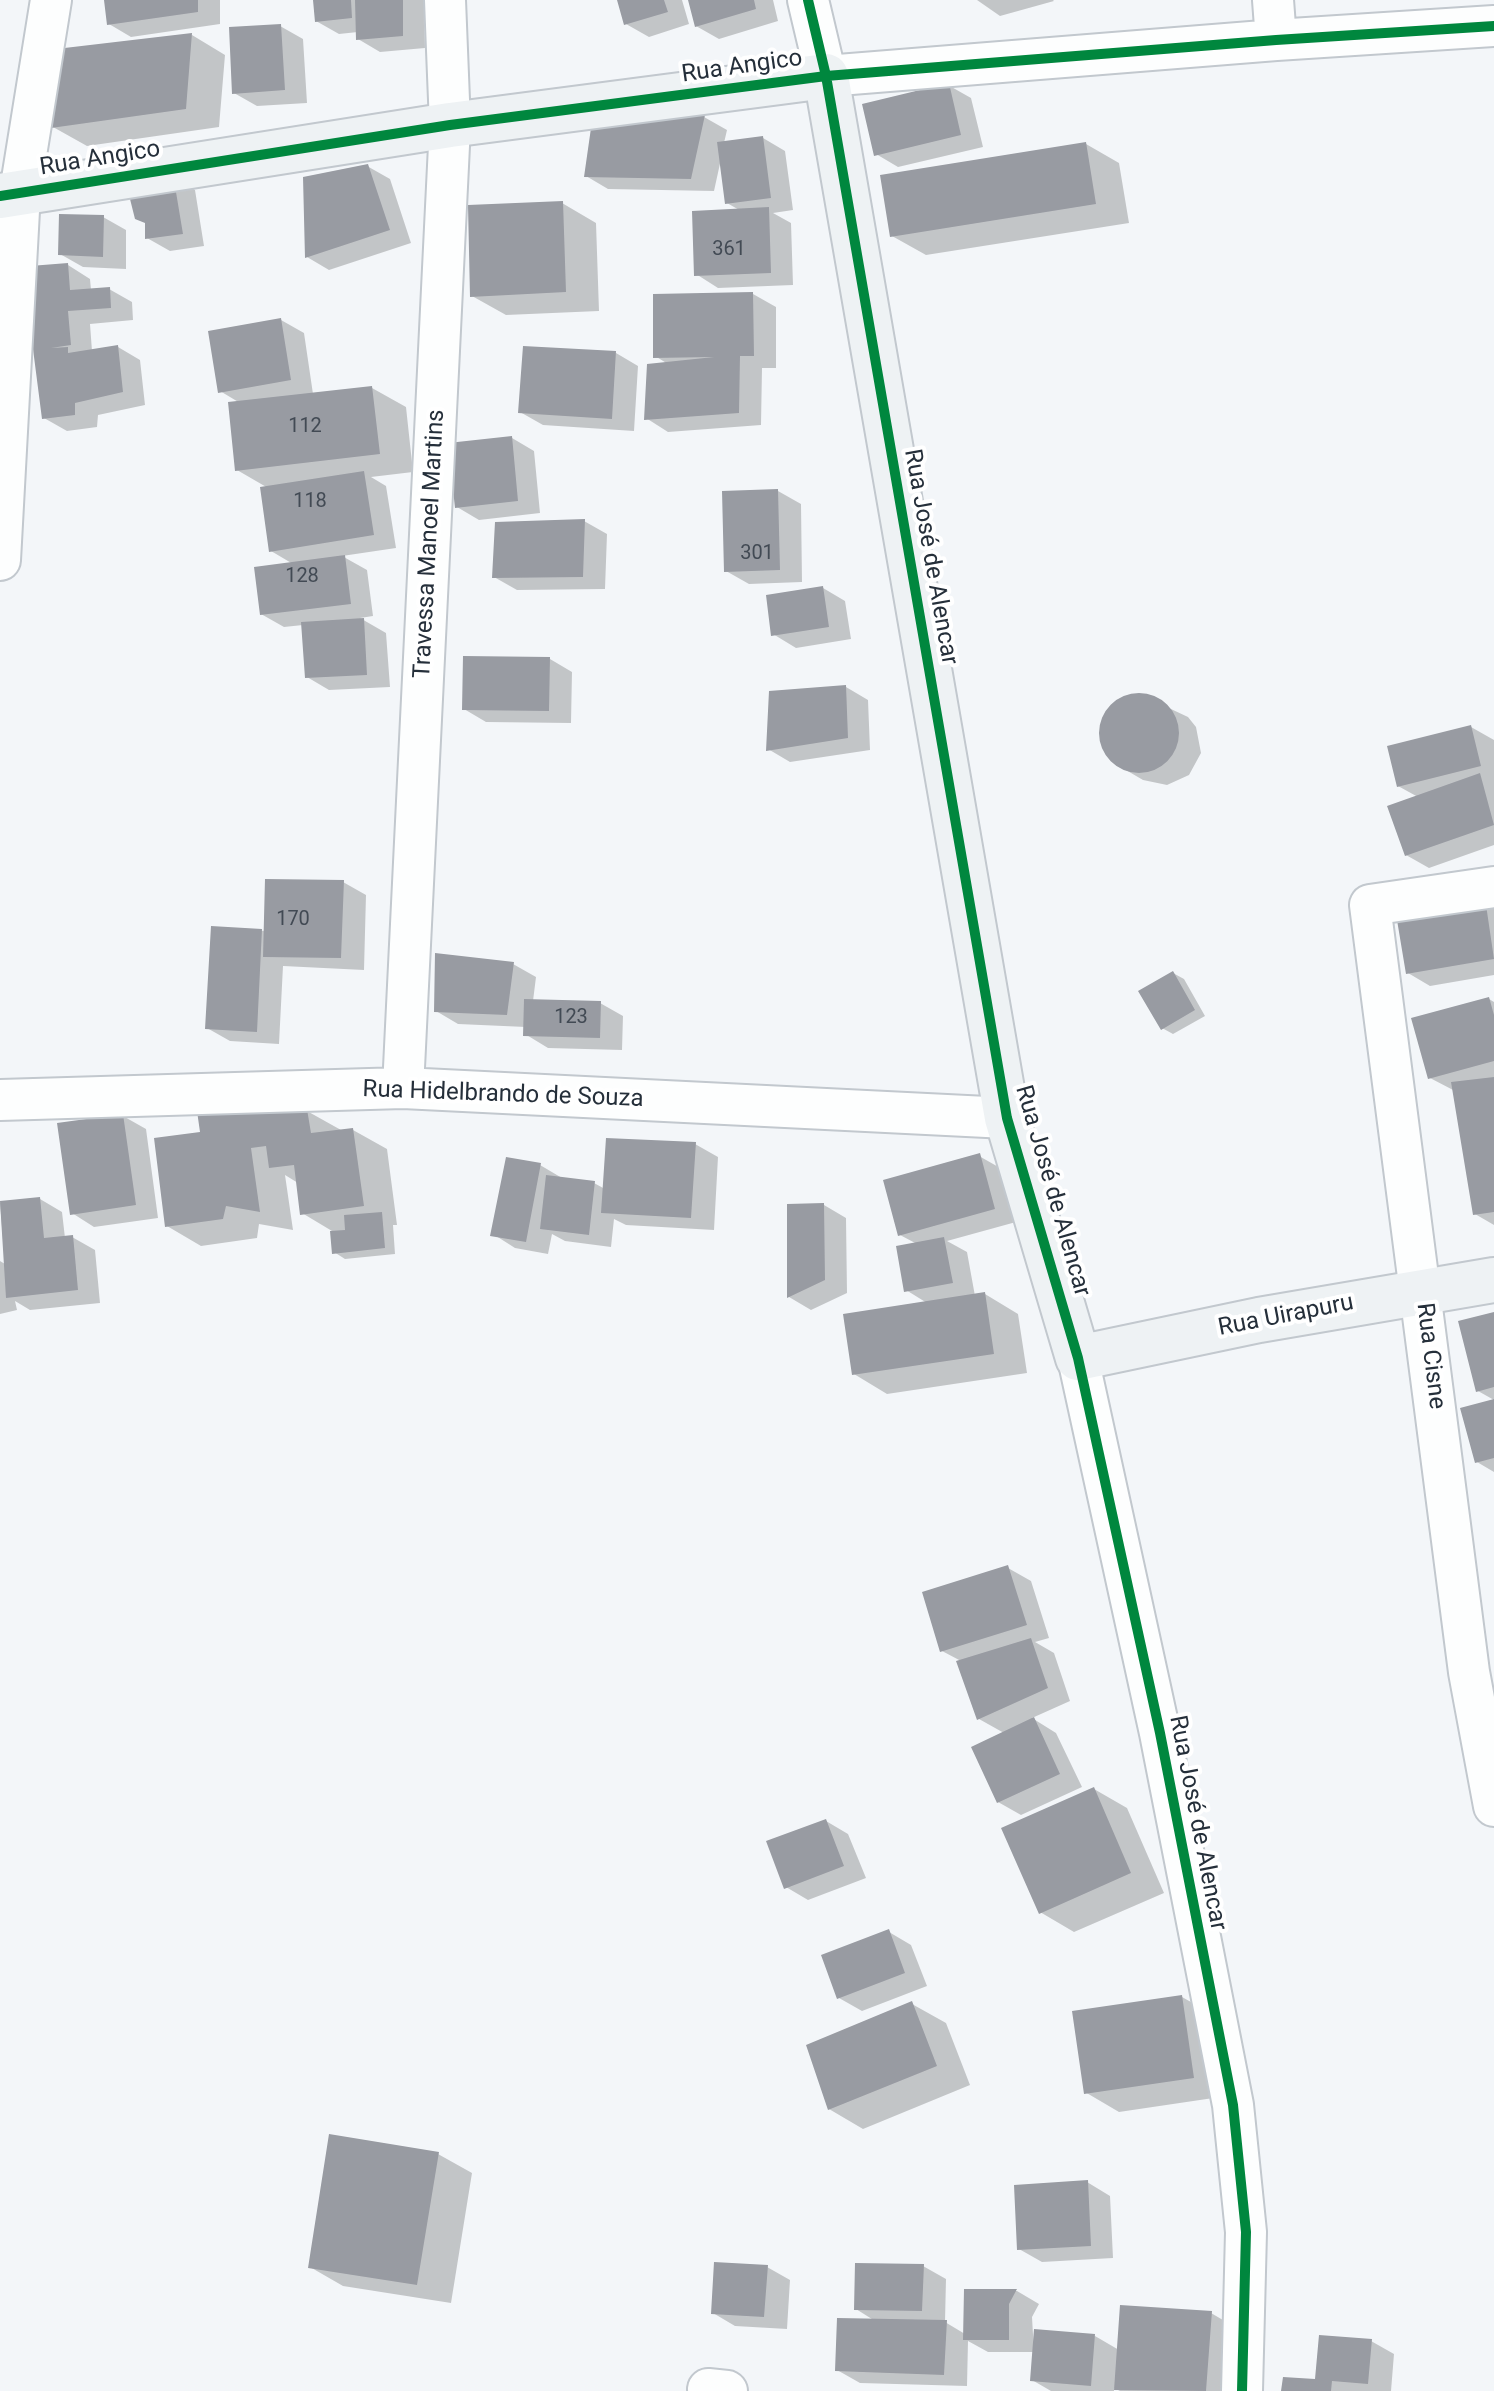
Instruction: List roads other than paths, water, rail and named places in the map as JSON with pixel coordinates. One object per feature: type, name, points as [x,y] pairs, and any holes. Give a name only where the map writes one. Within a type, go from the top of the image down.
[{"type":"street","points":[[0,560],[10,194],[51,0]]},
{"type":"street","name":"Travessa Manoel Martins","points":[[403,1088],[450,125],[445,0]]},
{"type":"street","name":"Rua José de Alencar","points":[[808,0],[826,76],[1007,1118],[1078,1358],[1160,1733],[1233,2105],[1246,2232],[1242,2391]]},
{"type":"street","points":[[1273,0],[1276,40]]},
{"type":"street","name":"Rua Angico","points":[[10,194],[450,125],[826,76],[1494,26]]},
{"type":"street","name":"Rua Cisne","points":[[1494,887],[1370,905],[1422,1292],[1481,1670],[1494,1806]]},
{"type":"street","name":"Rua Hidelbrando de Souza","points":[[0,1100],[403,1088],[1007,1118]]},
{"type":"street","name":"Rua Uirapuru","points":[[1078,1358],[1259,1320],[1494,1280]]}]
